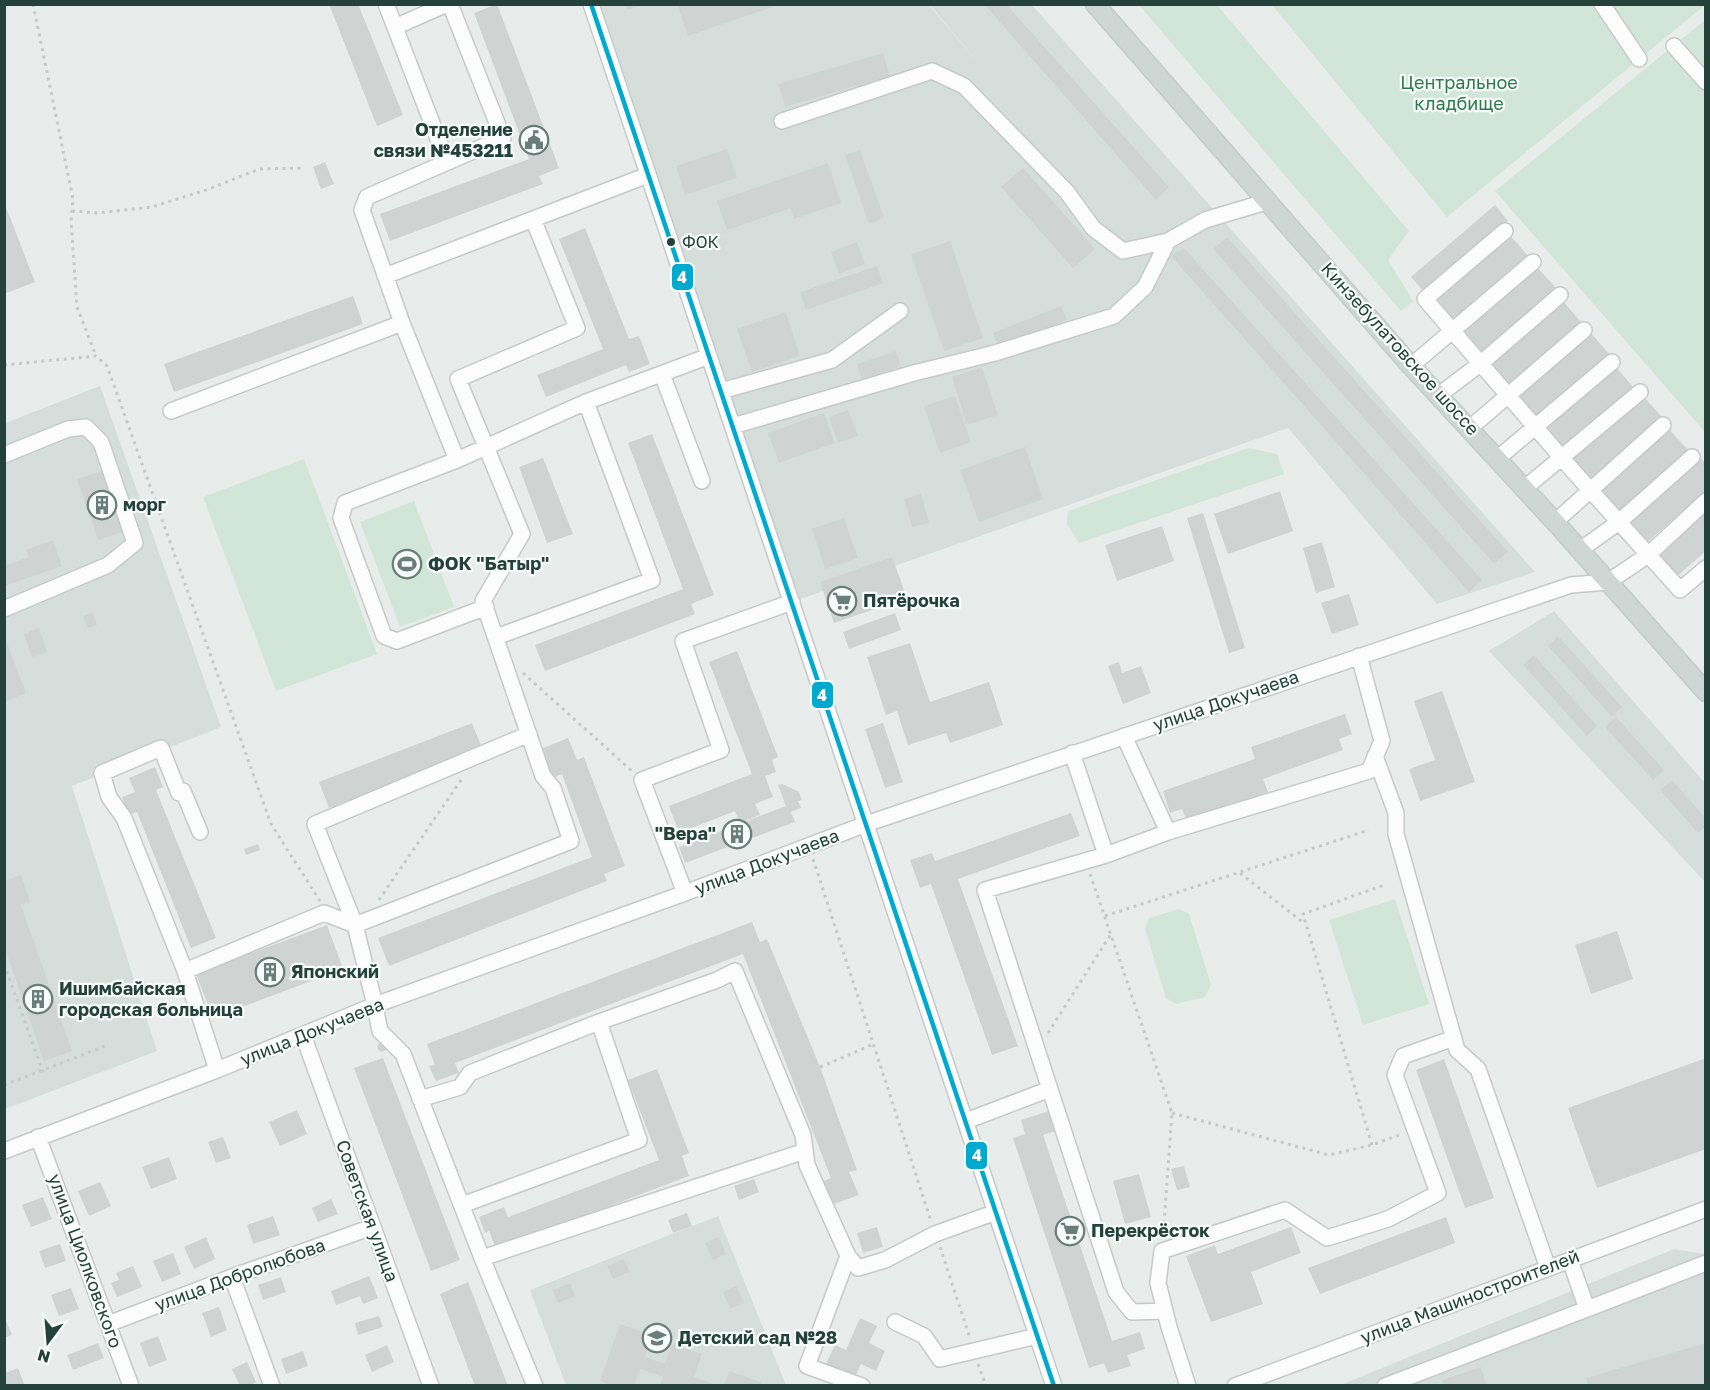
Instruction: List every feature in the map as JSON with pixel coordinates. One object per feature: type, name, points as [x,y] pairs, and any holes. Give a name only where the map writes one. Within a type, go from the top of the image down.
[{"type":"main road","name":"Кинзебулатовское шоссе","points":[[1095,4],[1411,366],[1470,428],[1706,692]]},
{"type":"street","points":[[386,4],[447,162]]},
{"type":"street","points":[[395,27],[448,4],[503,138],[367,197],[362,210],[402,322],[457,460]]},
{"type":"street","points":[[591,4],[1054,1386]]},
{"type":"street","points":[[1602,4],[1639,59]]},
{"type":"street","points":[[1674,46],[1706,82]]},
{"type":"street","points":[[782,121],[932,71],[964,86],[1068,192],[1092,228],[1123,251],[1168,241],[1205,220],[1269,201]]},
{"type":"street","points":[[385,276],[648,175]]},
{"type":"street","points":[[185,971],[324,913],[359,924],[571,841],[553,788],[543,776],[483,601],[522,534],[458,380],[577,328],[533,219]]},
{"type":"street","points":[[1504,231],[1425,299],[1618,522],[1680,590],[1706,568]]},
{"type":"street","points":[[733,426],[914,373],[995,353],[1114,316],[1145,287],[1168,241]]},
{"type":"street","points":[[1411,366],[1533,262]]},
{"type":"street","points":[[1439,395],[1480,364],[1560,295]]},
{"type":"street","points":[[721,391],[832,360],[900,311]]},
{"type":"street","points":[[171,411],[402,322]]},
{"type":"street","points":[[1470,428],[1584,330]]},
{"type":"street","points":[[486,607],[397,641],[384,636],[341,518],[345,503],[457,460],[586,402],[709,356]]},
{"type":"street","points":[[1497,459],[1612,362]]},
{"type":"street","points":[[662,374],[702,481]]},
{"type":"street","points":[[1524,488],[1640,392]]},
{"type":"street","points":[[496,637],[652,580],[586,402]]},
{"type":"street","points":[[1555,522],[1663,425]]},
{"type":"street","points":[[4,454],[68,429],[86,427],[101,442],[135,543],[108,565],[4,609]]},
{"type":"street","points":[[1580,550],[1618,522],[1692,457]]},
{"type":"street","points":[[1608,582],[1648,555],[1706,501]]},
{"type":"street","name":"улица Докучаева","points":[[4,1151],[218,1070],[375,1005],[866,825],[1571,585],[1608,582]]},
{"type":"street","points":[[685,893],[642,780],[721,750],[683,641],[792,602]]},
{"type":"street","points":[[1165,1311],[1132,1312],[1116,1292],[984,890],[1106,855],[1168,832],[1369,771],[1382,741],[1359,656]]},
{"type":"street","points":[[529,734],[315,824],[359,924],[380,1031],[403,1054],[535,1386]]},
{"type":"street","points":[[1124,736],[1168,832]]},
{"type":"street","points":[[200,832],[183,791],[179,793],[160,748],[102,773],[109,797],[124,818],[185,971],[218,1070]]},
{"type":"street","points":[[1072,753],[1106,855]]},
{"type":"street","points":[[1376,756],[1396,813],[1396,834],[1457,1050],[1478,1069],[1548,1268]]},
{"type":"street","points":[[420,1099],[459,1087],[470,1073],[598,1022],[717,980],[735,971],[803,1135],[807,1165],[848,1256],[858,1268],[885,1260],[935,1234],[996,1212]]},
{"type":"street","points":[[462,1205],[639,1140],[598,1022]]},
{"type":"street","name":"Советская улица","points":[[303,1035],[431,1386]]},
{"type":"street","points":[[1188,1386],[1158,1283],[1162,1251],[1286,1210],[1327,1238],[1388,1219],[1438,1193],[1395,1075],[1403,1056],[1454,1038]]},
{"type":"street","points":[[966,1121],[1050,1089]]},
{"type":"street","name":"улица Циолковского","points":[[38,1137],[131,1386]]},
{"type":"street","points":[[482,1257],[805,1151]]},
{"type":"street","name":"улица Машиностроителей","points":[[1235,1386],[1706,1209]]},
{"type":"street","name":"улица Добролюбова","points":[[108,1324],[232,1276],[372,1227]]},
{"type":"street","points":[[848,1256],[807,1366],[862,1386]]},
{"type":"street","points":[[1570,1260],[1587,1310]]},
{"type":"street","points":[[1385,1386],[1706,1263]]},
{"type":"street","points":[[232,1276],[272,1386]]},
{"type":"street","points":[[895,1322],[924,1336],[940,1359],[1038,1336]]},
{"type":"path","points":[[33,4],[73,199],[71,220],[77,307],[96,356],[107,366],[271,824],[317,895],[324,913]]},
{"type":"path","points":[[72,211],[98,213],[152,207],[209,189],[259,169],[305,168]]},
{"type":"path","points":[[4,365],[96,356]]},
{"type":"path","points":[[501,653],[642,780]]},
{"type":"path","points":[[359,924],[457,788],[476,756]]},
{"type":"path","points":[[1105,916],[1368,830]]},
{"type":"path","points":[[809,846],[986,1386]]},
{"type":"path","points":[[1086,861],[1172,1113],[1162,1251]]},
{"type":"path","points":[[1239,872],[1307,926]]},
{"type":"path","points":[[1372,1145],[1303,914],[1384,885]]},
{"type":"path","points":[[1048,1033],[1111,934]]},
{"type":"path","points":[[4,964],[43,1072]]},
{"type":"path","points":[[820,1067],[874,1044]]},
{"type":"path","points":[[4,1085],[43,1072],[105,1046]]},
{"type":"path","points":[[1172,1113],[1329,1155],[1372,1145],[1416,1129]]},
{"type":"shaded area","points":[[596,5],[929,5],[985,71],[930,5],[1032,5],[1535,572],[1437,604],[1288,428],[792,602]]},
{"type":"shaded area","points":[[100,386],[221,727],[72,786],[157,1051],[5,1109],[5,423]]},
{"type":"shaded area","points":[[1554,611],[1705,783],[1705,882],[1489,651]]},
{"type":"shaded area","name":"Детский сад №28","points":[[718,1216],[786,1385],[566,1385],[530,1290]]},
{"type":"shaded area","points":[[1674,1249],[1705,1254],[1705,1385],[1338,1386]]},
{"type":"green space","points":[[1139,5],[1217,5],[1409,231],[1388,260],[1413,301],[1401,311]]},
{"type":"green space","name":"Центральное кладбище","points":[[1272,5],[1705,5],[1447,217]]},
{"type":"green space","points":[[1705,20],[1705,432],[1495,191]]},
{"type":"green space","points":[[1248,448],[1277,454],[1284,474],[1079,543],[1067,524],[1068,511]]},
{"type":"green space","points":[[304,459],[377,654],[276,691],[203,497]]},
{"type":"green space","name":"ФОК \"Батыр\"","points":[[414,501],[454,607],[400,627],[360,522]]},
{"type":"green space","points":[[1395,899],[1429,1004],[1363,1025],[1329,920]]},
{"type":"green space","points":[[1179,909],[1189,914],[1211,985],[1205,997],[1176,1004],[1166,998],[1145,929],[1149,918]]},
{"type":"building","points":[[329,4],[358,4],[403,115],[377,126]]},
{"type":"building","points":[[497,4],[559,168],[539,176],[543,184],[390,241],[380,214],[529,159],[474,13]]},
{"type":"building","points":[[626,4],[642,4],[642,5],[627,10]]},
{"type":"building","points":[[683,4],[778,5],[688,36],[678,6]]},
{"type":"building","points":[[984,4],[1006,4],[1169,187],[1156,200]]},
{"type":"building","points":[[883,53],[890,76],[785,107],[778,84]]},
{"type":"building","points":[[727,149],[737,178],[685,195],[676,166]]},
{"type":"building","points":[[860,150],[884,218],[869,224],[845,155]]},
{"type":"building","points":[[325,162],[334,184],[321,189],[313,167]]},
{"type":"building","points":[[828,163],[841,203],[794,219],[791,208],[727,230],[717,201]]},
{"type":"building","points":[[1023,168],[1095,249],[1073,268],[1001,187]]},
{"type":"building","points":[[4,202],[35,282],[4,294]]},
{"type":"building","points":[[1495,205],[1508,221],[1425,293],[1411,277]]},
{"type":"building","points":[[585,228],[629,339],[639,336],[650,364],[629,372],[626,365],[546,397],[537,375],[603,349],[559,239]]},
{"type":"building","points":[[1508,233],[1529,257],[1453,323],[1432,299]]},
{"type":"building","points":[[1227,237],[1508,552],[1494,564],[1213,249]]},
{"type":"building","points":[[950,241],[983,338],[944,351],[911,254]]},
{"type":"building","points":[[857,242],[865,264],[839,274],[831,252]]},
{"type":"building","points":[[1184,248],[1482,580],[1469,592],[1171,256]]},
{"type":"building","points":[[877,266],[883,283],[806,310],[800,292]]},
{"type":"building","points":[[1536,266],[1557,289],[1482,356],[1461,332]]},
{"type":"building","points":[[353,296],[363,324],[174,392],[164,364]]},
{"type":"building","points":[[1561,299],[1581,322],[1508,386],[1488,363]]},
{"type":"building","points":[[1061,306],[1067,320],[999,347],[993,333]]},
{"type":"building","points":[[786,312],[800,356],[752,372],[737,329]]},
{"type":"building","points":[[1590,332],[1610,355],[1535,418],[1517,395]]},
{"type":"building","points":[[896,351],[901,366],[862,379],[857,364]]},
{"type":"building","points":[[1615,366],[1635,389],[1562,451],[1542,427]]},
{"type":"building","points":[[982,367],[998,415],[967,425],[952,377]]},
{"type":"building","points":[[1642,395],[1663,418],[1591,482],[1571,460]]},
{"type":"building","points":[[955,396],[971,442],[940,453],[924,406]]},
{"type":"building","points":[[848,410],[858,436],[838,443],[829,417]]},
{"type":"building","points":[[824,413],[835,443],[779,463],[768,433]]},
{"type":"building","points":[[1668,428],[1689,451],[1620,515],[1598,492]]},
{"type":"building","points":[[652,434],[714,595],[691,604],[695,614],[545,671],[535,645],[683,589],[628,443]]},
{"type":"building","points":[[1025,447],[1043,499],[979,522],[960,470]]},
{"type":"building","points":[[1700,457],[1706,464],[1706,491],[1645,544],[1626,522]]},
{"type":"building","points":[[543,458],[573,534],[547,543],[519,467]]},
{"type":"building","name":"морг","points":[[105,470],[126,531],[98,540],[77,479]]},
{"type":"building","points":[[1280,491],[1293,531],[1228,554],[1214,514]]},
{"type":"building","points":[[921,494],[929,523],[912,527],[904,499]]},
{"type":"building","points":[[1706,510],[1706,551],[1675,578],[1655,555]]},
{"type":"building","points":[[1203,513],[1245,648],[1229,653],[1187,518]]},
{"type":"building","points":[[844,518],[858,558],[825,569],[812,529]]},
{"type":"building","points":[[1162,526],[1174,561],[1117,581],[1105,545]]},
{"type":"building","points":[[53,540],[62,566],[4,586],[4,566],[29,557],[26,550]]},
{"type":"building","points":[[1322,542],[1335,587],[1316,593],[1303,548]]},
{"type":"building","points":[[892,557],[907,598],[834,623],[820,582]]},
{"type":"building","points":[[1349,594],[1359,625],[1332,634],[1321,603]]},
{"type":"building","points":[[92,612],[97,625],[87,628],[83,616]]},
{"type":"building","points":[[895,613],[901,630],[849,649],[843,632]]},
{"type":"building","points":[[39,628],[47,652],[32,657],[24,634]]},
{"type":"building","points":[[4,635],[26,693],[4,702]]},
{"type":"building","points":[[1558,636],[1622,707],[1612,717],[1548,646]]},
{"type":"building","points":[[910,643],[930,702],[989,682],[1003,725],[950,743],[946,733],[908,745],[897,711],[886,715],[867,657]]},
{"type":"building","points":[[737,651],[778,757],[772,760],[776,772],[765,776],[773,797],[755,804],[760,815],[740,823],[735,811],[679,833],[669,806],[752,774],[709,662]]},
{"type":"building","points":[[1534,655],[1597,726],[1587,736],[1523,665]]},
{"type":"building","points":[[1119,662],[1122,673],[1141,666],[1151,693],[1123,704],[1108,666]]},
{"type":"building","points":[[1442,691],[1475,782],[1420,801],[1409,769],[1435,760],[1414,701]]},
{"type":"building","points":[[1345,714],[1352,734],[1339,739],[1343,750],[1263,779],[1268,792],[1186,819],[1182,809],[1170,813],[1163,791],[1255,759],[1251,747]]},
{"type":"building","points":[[1616,717],[1664,770],[1653,780],[1605,727]]},
{"type":"building","points":[[472,723],[482,748],[329,808],[319,782]]},
{"type":"building","points":[[883,723],[903,782],[885,788],[865,729]]},
{"type":"building","points":[[568,738],[577,760],[584,757],[625,866],[604,874],[607,881],[389,966],[378,938],[592,857],[562,774],[553,778],[541,749]]},
{"type":"building","points":[[155,767],[163,787],[156,790],[216,938],[191,948],[137,812],[129,815],[122,797],[135,792],[129,778]]},
{"type":"building","points":[[1672,780],[1706,819],[1706,826],[1698,833],[1660,790]]},
{"type":"building","name":"\"Вера\"","points":[[782,784],[799,792],[802,800],[798,801],[801,808],[791,812],[795,822],[685,863],[679,847],[786,806],[778,785]]},
{"type":"building","points":[[1071,813],[1080,836],[958,879],[1018,1046],[992,1055],[931,884],[920,888],[910,860],[932,853],[935,861]]},
{"type":"building","points":[[258,844],[260,850],[246,855],[244,849]]},
{"type":"building","name":"Ишимбайская городская больница","points":[[21,875],[30,902],[21,905],[72,1051],[44,1061],[4,946],[4,881]]},
{"type":"building","points":[[752,922],[760,942],[767,939],[820,1067],[857,1170],[849,1172],[859,1195],[831,1205],[822,1182],[831,1178],[743,954],[455,1063],[459,1073],[436,1081],[429,1066],[435,1065],[427,1044]]},
{"type":"building","name":"Японский","points":[[327,925],[343,969],[213,1018],[196,974]]},
{"type":"building","points":[[1617,931],[1633,979],[1591,994],[1575,945]]},
{"type":"building","points":[[382,1042],[387,1047],[382,1052],[377,1047]]},
{"type":"building","points":[[383,1058],[460,1260],[431,1271],[354,1068]]},
{"type":"building","points":[[1706,1058],[1706,1149],[1597,1188],[1568,1108]]},
{"type":"building","points":[[1444,1059],[1494,1198],[1465,1208],[1416,1070]]},
{"type":"building","points":[[657,1069],[689,1153],[682,1156],[689,1176],[496,1249],[489,1231],[485,1233],[479,1217],[504,1207],[508,1217],[659,1160],[628,1080]]},
{"type":"building","points":[[297,1110],[307,1134],[280,1146],[269,1122]]},
{"type":"building","points":[[1049,1111],[1056,1131],[1043,1135],[1112,1341],[1140,1332],[1145,1349],[1127,1355],[1131,1366],[1108,1373],[1104,1363],[1089,1368],[1013,1138],[1025,1134],[1021,1120]]},
{"type":"building","points":[[223,1137],[231,1158],[216,1163],[208,1142]]},
{"type":"building","points":[[169,1157],[177,1179],[151,1189],[142,1167]]},
{"type":"building","points":[[1184,1166],[1190,1187],[1177,1190],[1171,1169]]},
{"type":"building","points":[[1139,1174],[1151,1217],[1125,1224],[1113,1181]]},
{"type":"building","points":[[754,1179],[759,1192],[739,1200],[734,1186]]},
{"type":"building","points":[[100,1182],[111,1206],[89,1216],[78,1191]]},
{"type":"building","points":[[43,1197],[52,1219],[31,1227],[22,1205]]},
{"type":"building","points":[[331,1199],[338,1214],[318,1222],[312,1208]]},
{"type":"building","points":[[687,1213],[692,1226],[673,1233],[668,1220]]},
{"type":"building","points":[[273,1216],[280,1235],[253,1244],[247,1225]]},
{"type":"building","points":[[1446,1217],[1455,1243],[1320,1294],[1308,1268]]},
{"type":"building","points":[[877,1227],[883,1247],[863,1253],[857,1233]]},
{"type":"building","points":[[1291,1227],[1301,1253],[1251,1272],[1263,1304],[1211,1322],[1186,1256],[1215,1245],[1218,1254]]},
{"type":"building","points":[[206,1237],[215,1259],[194,1269],[184,1247]]},
{"type":"building","points":[[719,1237],[726,1254],[713,1260],[705,1243]]},
{"type":"building","points":[[60,1244],[66,1261],[45,1268],[39,1251]]},
{"type":"building","points":[[173,1253],[181,1274],[162,1282],[153,1261]]},
{"type":"building","points":[[624,1259],[630,1272],[613,1279],[607,1266]]},
{"type":"building","points":[[133,1266],[142,1287],[117,1297],[111,1283],[119,1280],[116,1273]]},
{"type":"building","points":[[369,1276],[378,1298],[363,1304],[360,1296],[336,1305],[331,1291]]},
{"type":"building","points":[[281,1277],[286,1292],[263,1300],[258,1285]]},
{"type":"building","points":[[468,1282],[508,1386],[475,1386],[440,1294]]},
{"type":"building","points":[[570,1283],[575,1296],[558,1303],[553,1290]]},
{"type":"building","points":[[736,1286],[744,1303],[730,1309],[723,1292]]},
{"type":"building","points":[[71,1288],[79,1309],[59,1316],[51,1295]]},
{"type":"building","points":[[219,1307],[227,1330],[211,1337],[202,1313]]},
{"type":"building","points":[[4,1316],[12,1335],[4,1338]]},
{"type":"building","points":[[379,1316],[383,1327],[358,1335],[355,1323]]},
{"type":"building","points":[[860,1318],[877,1326],[869,1343],[885,1351],[876,1371],[861,1364],[855,1377],[826,1364],[835,1345],[846,1350]]},
{"type":"building","name":"Детский сад №28","points":[[620,1324],[652,1335],[645,1357],[665,1364],[672,1344],[702,1354],[694,1377],[719,1386],[660,1386],[663,1377],[640,1369],[634,1386],[613,1386],[600,1381]]},
{"type":"building","points":[[158,1336],[167,1360],[149,1367],[140,1343]]},
{"type":"building","points":[[98,1343],[104,1358],[73,1370],[67,1355]]},
{"type":"building","points":[[1706,1343],[1706,1386],[1588,1386],[1586,1378]]},
{"type":"building","points":[[387,1345],[394,1362],[372,1372],[365,1355]]},
{"type":"building","points":[[303,1351],[308,1366],[286,1374],[281,1359]]},
{"type":"building","points":[[247,1362],[256,1382],[250,1386],[240,1386],[232,1369]]},
{"type":"building","points":[[1481,1367],[1487,1386],[1444,1386],[1442,1380]]},
{"type":"building","points":[[18,1368],[25,1386],[5,1386],[5,1373]]},
{"type":"building","name":"Детский сад №28","points":[[729,1371],[761,1382],[760,1386],[724,1386]]},
{"type":"transit line","name":"4","points":[[591,4],[1054,1386]]},
{"type":"place","name":"Отделение связи №453211","points":[[534,140]]},
{"type":"place","name":"ФОК","points":[[671,242]]},
{"type":"place","name":"морг","points":[[102,505]]},
{"type":"place","name":"ФОК \"Батыр\"","points":[[407,564]]},
{"type":"place","name":"Пятёрочка","points":[[842,601]]},
{"type":"place","name":"\"Вера\"","points":[[737,834]]},
{"type":"place","name":"Японский","points":[[270,972]]},
{"type":"place","name":"Ишимбайская городская больница","points":[[38,999]]},
{"type":"place","name":"Перекрёсток","points":[[1070,1231]]},
{"type":"place","name":"Детский сад №28","points":[[657,1338]]}]
